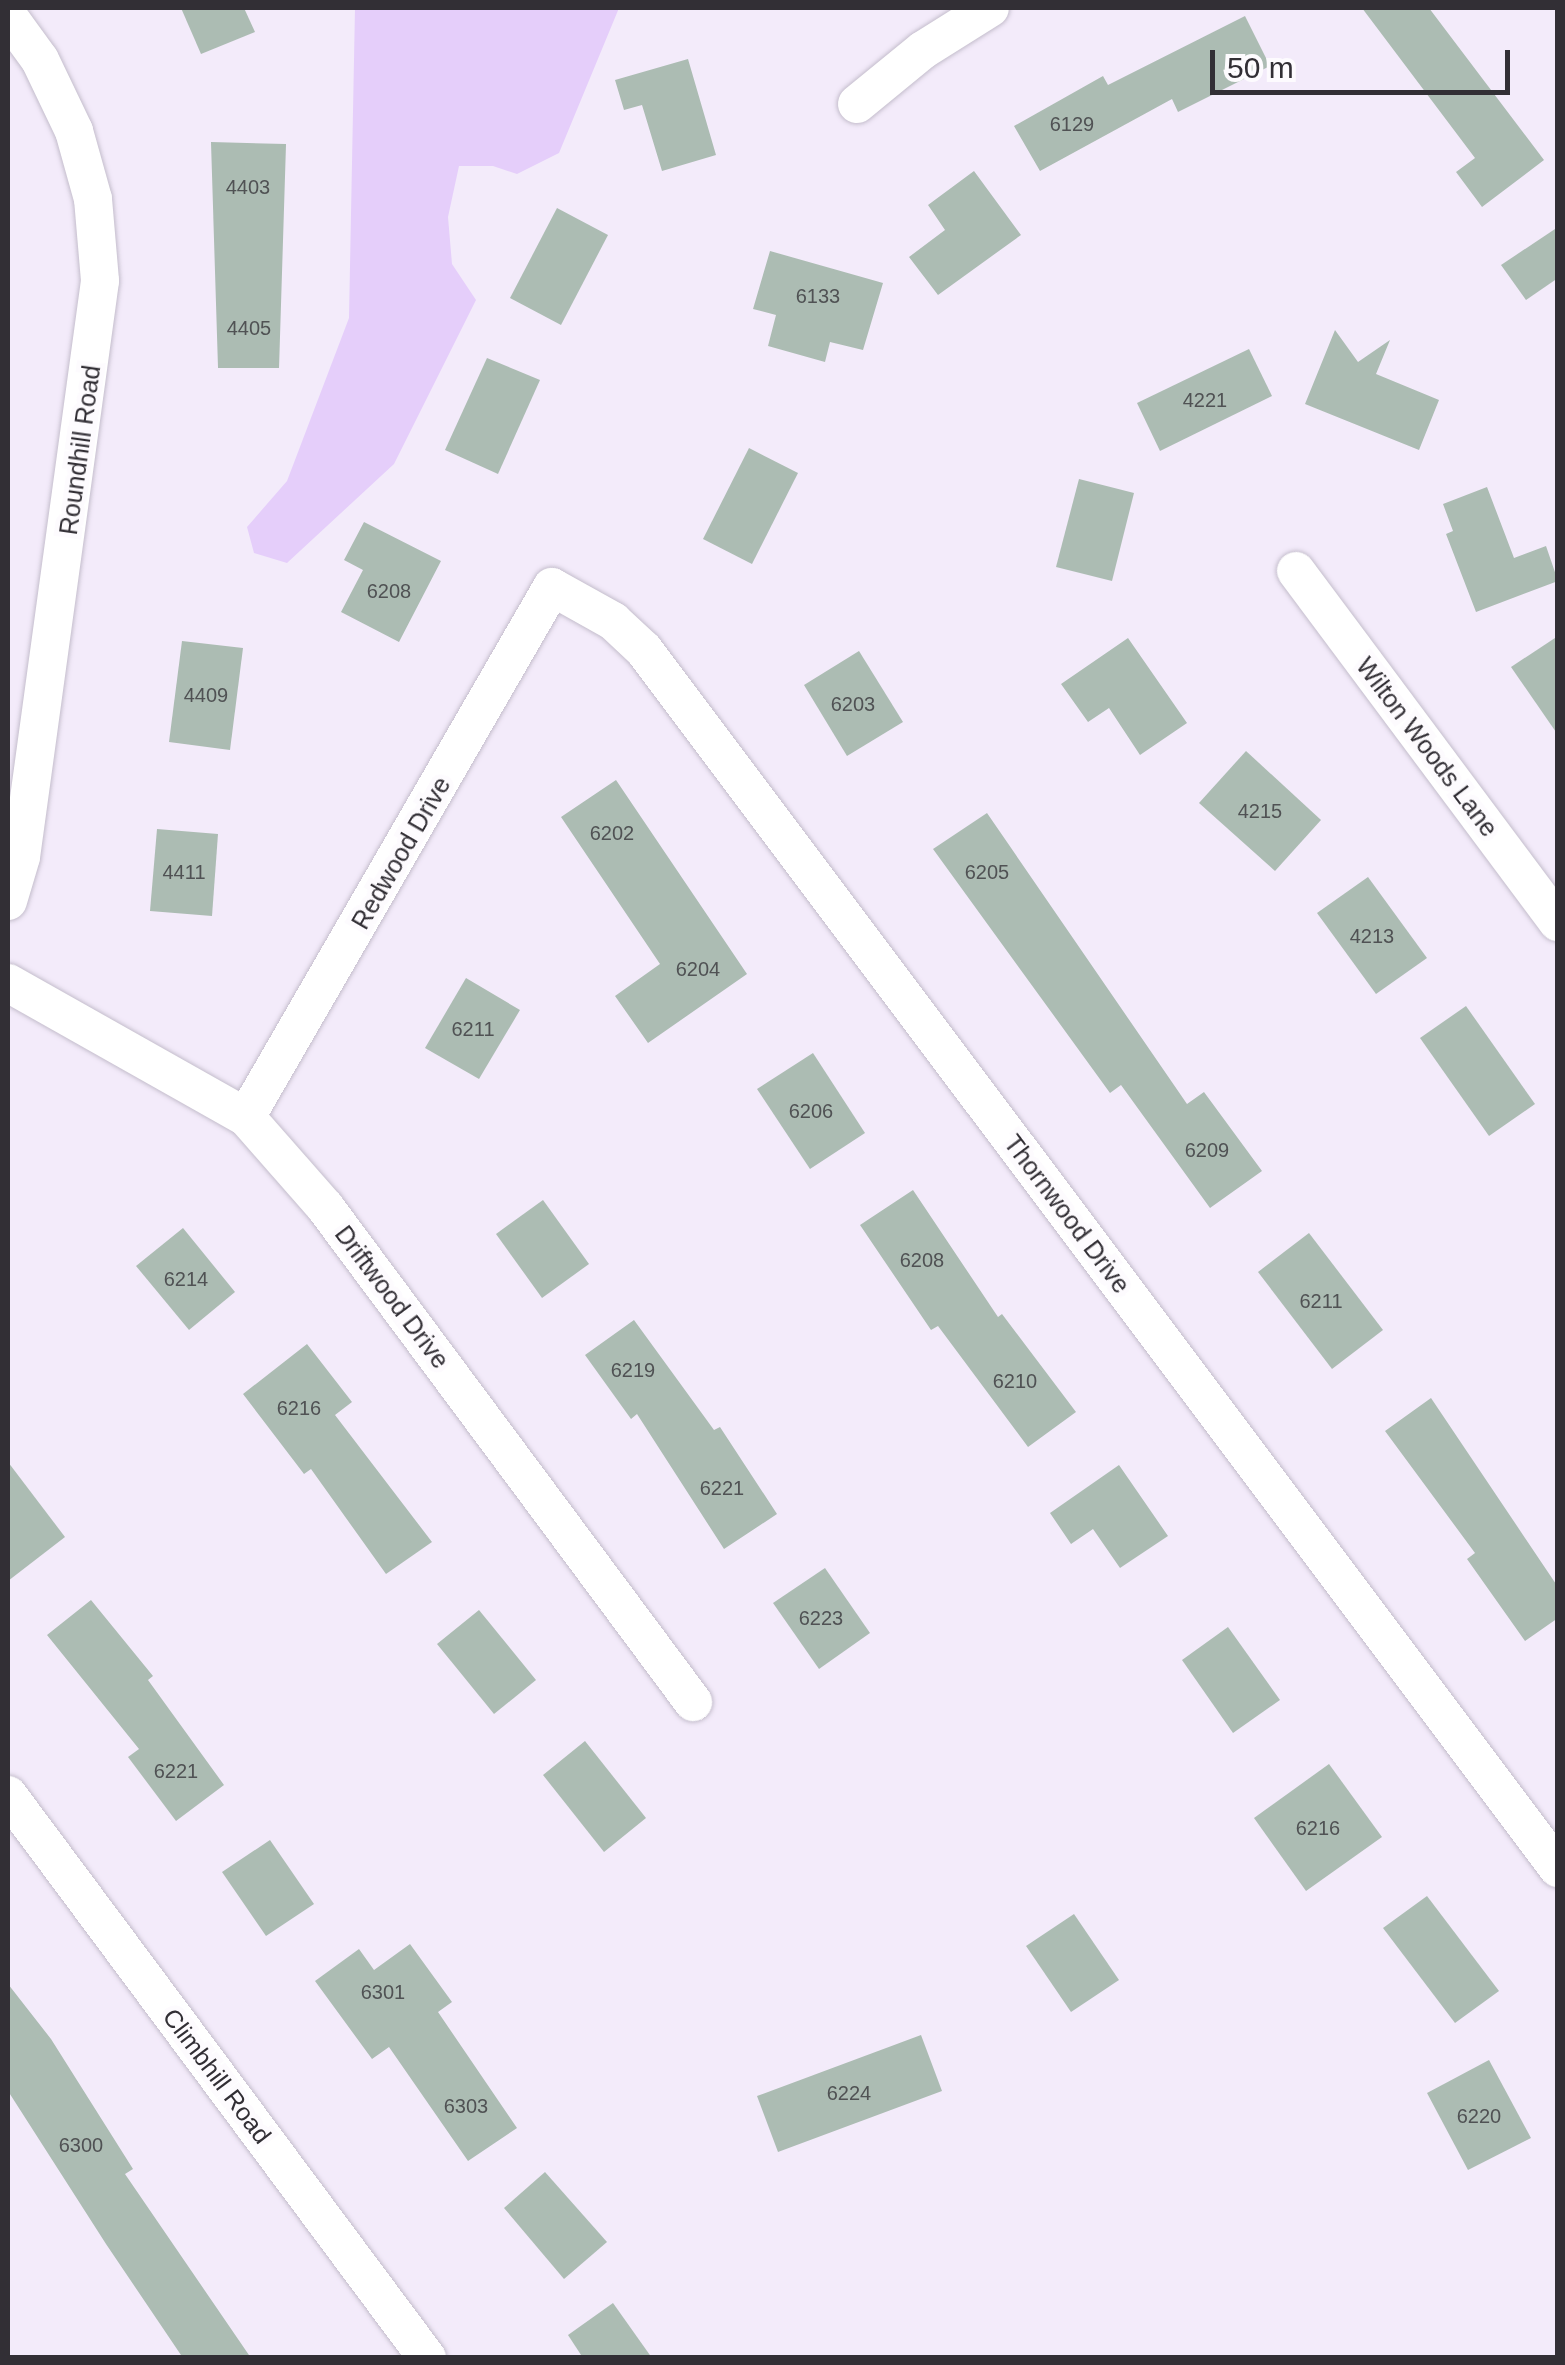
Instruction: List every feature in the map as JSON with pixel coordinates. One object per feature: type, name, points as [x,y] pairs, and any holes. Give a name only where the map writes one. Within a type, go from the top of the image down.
[{"type":"street","points":[[857,104],[923,50],[990,8]]},
{"type":"street","name":"Roundhill Road","points":[[8,16],[40,60],[74,131],[93,199],[100,282],[21,857],[8,901]]},
{"type":"street","name":"Wilton Woods Lane","points":[[1296,572],[1558,922]]},
{"type":"street","name":"Redwood Drive","points":[[246,1117],[552,588]]},
{"type":"street","name":"Thornwood Drive","points":[[552,588],[613,621],[644,650],[1558,1868]]},
{"type":"street","name":"Driftwood Drive","points":[[8,982],[246,1117],[325,1208],[693,1702]]},
{"type":"street","name":"Climbhill Road","points":[[8,1796],[427,2358]]},
{"type":"shaded area","points":[[355,8],[619,8],[559,153],[517,174],[493,166],[459,166],[448,217],[452,264],[476,300],[394,464],[287,563],[254,553],[247,527],[287,481],[349,318]]},
{"type":"building","points":[[181,8],[244,8],[255,32],[201,54]]},
{"type":"building","points":[[1362,8],[1429,8],[1544,160],[1482,207],[1456,172],[1475,158]]},
{"type":"building","points":[[1245,16],[1270,66],[1178,112],[1172,99],[1040,171],[1014,126],[1103,76],[1108,85]]},
{"type":"building","points":[[688,59],[716,155],[662,171],[642,105],[624,110],[615,80]]},
{"type":"building","points":[[211,142],[286,144],[279,368],[218,368]]},
{"type":"building","points":[[974,171],[1021,235],[938,295],[909,257],[945,230],[928,205]]},
{"type":"building","points":[[557,208],[608,235],[561,325],[510,298]]},
{"type":"building","points":[[1558,227],[1558,278],[1526,300],[1501,265]]},
{"type":"building","points":[[770,251],[883,283],[863,350],[830,342],[825,362],[768,346],[776,315],[753,309]]},
{"type":"building","points":[[1335,330],[1358,362],[1390,340],[1376,374],[1439,400],[1419,450],[1305,404]]},
{"type":"building","points":[[1249,349],[1272,396],[1160,451],[1137,403]]},
{"type":"building","points":[[487,358],[540,380],[498,474],[445,450]]},
{"type":"building","points":[[749,448],[798,473],[752,564],[703,539]]},
{"type":"building","points":[[1079,479],[1134,493],[1112,581],[1056,567]]},
{"type":"building","points":[[1487,487],[1514,558],[1546,546],[1558,581],[1476,612],[1446,534],[1453,531],[1443,504]]},
{"type":"building","points":[[364,522],[441,561],[399,642],[341,612],[363,570],[344,560]]},
{"type":"building","points":[[1558,636],[1558,735],[1511,667]]},
{"type":"building","points":[[1128,638],[1187,723],[1140,755],[1109,708],[1088,722],[1061,684]]},
{"type":"building","points":[[182,641],[243,648],[230,750],[169,742]]},
{"type":"building","points":[[859,651],[903,722],[847,756],[804,685]]},
{"type":"building","points":[[1246,751],[1321,820],[1275,871],[1199,803]]},
{"type":"building","points":[[616,780],[747,974],[648,1043],[615,996],[660,964],[561,817]]},
{"type":"building","points":[[987,813],[1187,1104],[1204,1092],[1262,1171],[1210,1208],[1121,1085],[1110,1093],[933,849]]},
{"type":"building","points":[[157,829],[218,834],[212,916],[150,911]]},
{"type":"building","points":[[1368,877],[1427,958],[1376,994],[1317,913]]},
{"type":"building","points":[[466,978],[520,1010],[479,1079],[425,1048]]},
{"type":"building","points":[[1466,1006],[1535,1104],[1489,1136],[1420,1038]]},
{"type":"building","points":[[813,1053],[865,1133],[810,1169],[757,1089]]},
{"type":"building","points":[[913,1190],[998,1317],[1002,1314],[1076,1412],[1028,1447],[938,1326],[931,1330],[860,1225]]},
{"type":"building","points":[[543,1200],[589,1264],[542,1298],[496,1234]]},
{"type":"building","points":[[183,1228],[235,1292],[189,1330],[136,1266]]},
{"type":"building","points":[[1309,1233],[1383,1330],[1332,1369],[1258,1272]]},
{"type":"building","points":[[634,1320],[714,1430],[720,1427],[777,1514],[724,1549],[637,1414],[631,1419],[585,1355]]},
{"type":"building","points":[[307,1344],[352,1402],[335,1415],[432,1542],[386,1574],[311,1469],[304,1474],[243,1394]]},
{"type":"building","points":[[1431,1398],[1558,1587],[1558,1618],[1525,1641],[1467,1559],[1475,1553],[1385,1431]]},
{"type":"building","points":[[8,1462],[65,1537],[8,1581]]},
{"type":"building","points":[[1119,1465],[1168,1536],[1120,1568],[1093,1529],[1071,1544],[1050,1513]]},
{"type":"building","points":[[825,1568],[870,1633],[819,1669],[773,1603]]},
{"type":"building","points":[[91,1600],[153,1676],[148,1680],[224,1785],[176,1821],[128,1757],[139,1749],[47,1635]]},
{"type":"building","points":[[479,1610],[536,1680],[494,1714],[437,1644]]},
{"type":"building","points":[[1228,1627],[1280,1700],[1233,1733],[1182,1660]]},
{"type":"building","points":[[585,1741],[646,1818],[604,1852],[543,1775]]},
{"type":"building","points":[[1329,1764],[1382,1837],[1306,1891],[1254,1818]]},
{"type":"building","points":[[270,1840],[314,1904],[266,1936],[222,1872]]},
{"type":"building","points":[[1427,1896],[1499,1991],[1455,2023],[1383,1928]]},
{"type":"building","points":[[1074,1914],[1119,1980],[1071,2012],[1026,1946]]},
{"type":"building","points":[[410,1944],[452,2002],[438,2012],[517,2128],[468,2161],[389,2047],[372,2059],[315,1981],[359,1949],[374,1970]]},
{"type":"building","points":[[8,1984],[51,2039],[133,2169],[125,2174],[251,2358],[183,2358],[106,2244],[8,2091]]},
{"type":"building","points":[[921,2035],[942,2091],[778,2152],[757,2096]]},
{"type":"building","points":[[1489,2060],[1531,2138],[1468,2170],[1427,2093]]},
{"type":"building","points":[[545,2172],[607,2242],[564,2279],[504,2208]]},
{"type":"building","points":[[613,2303],[652,2358],[583,2358],[568,2335]]}]
